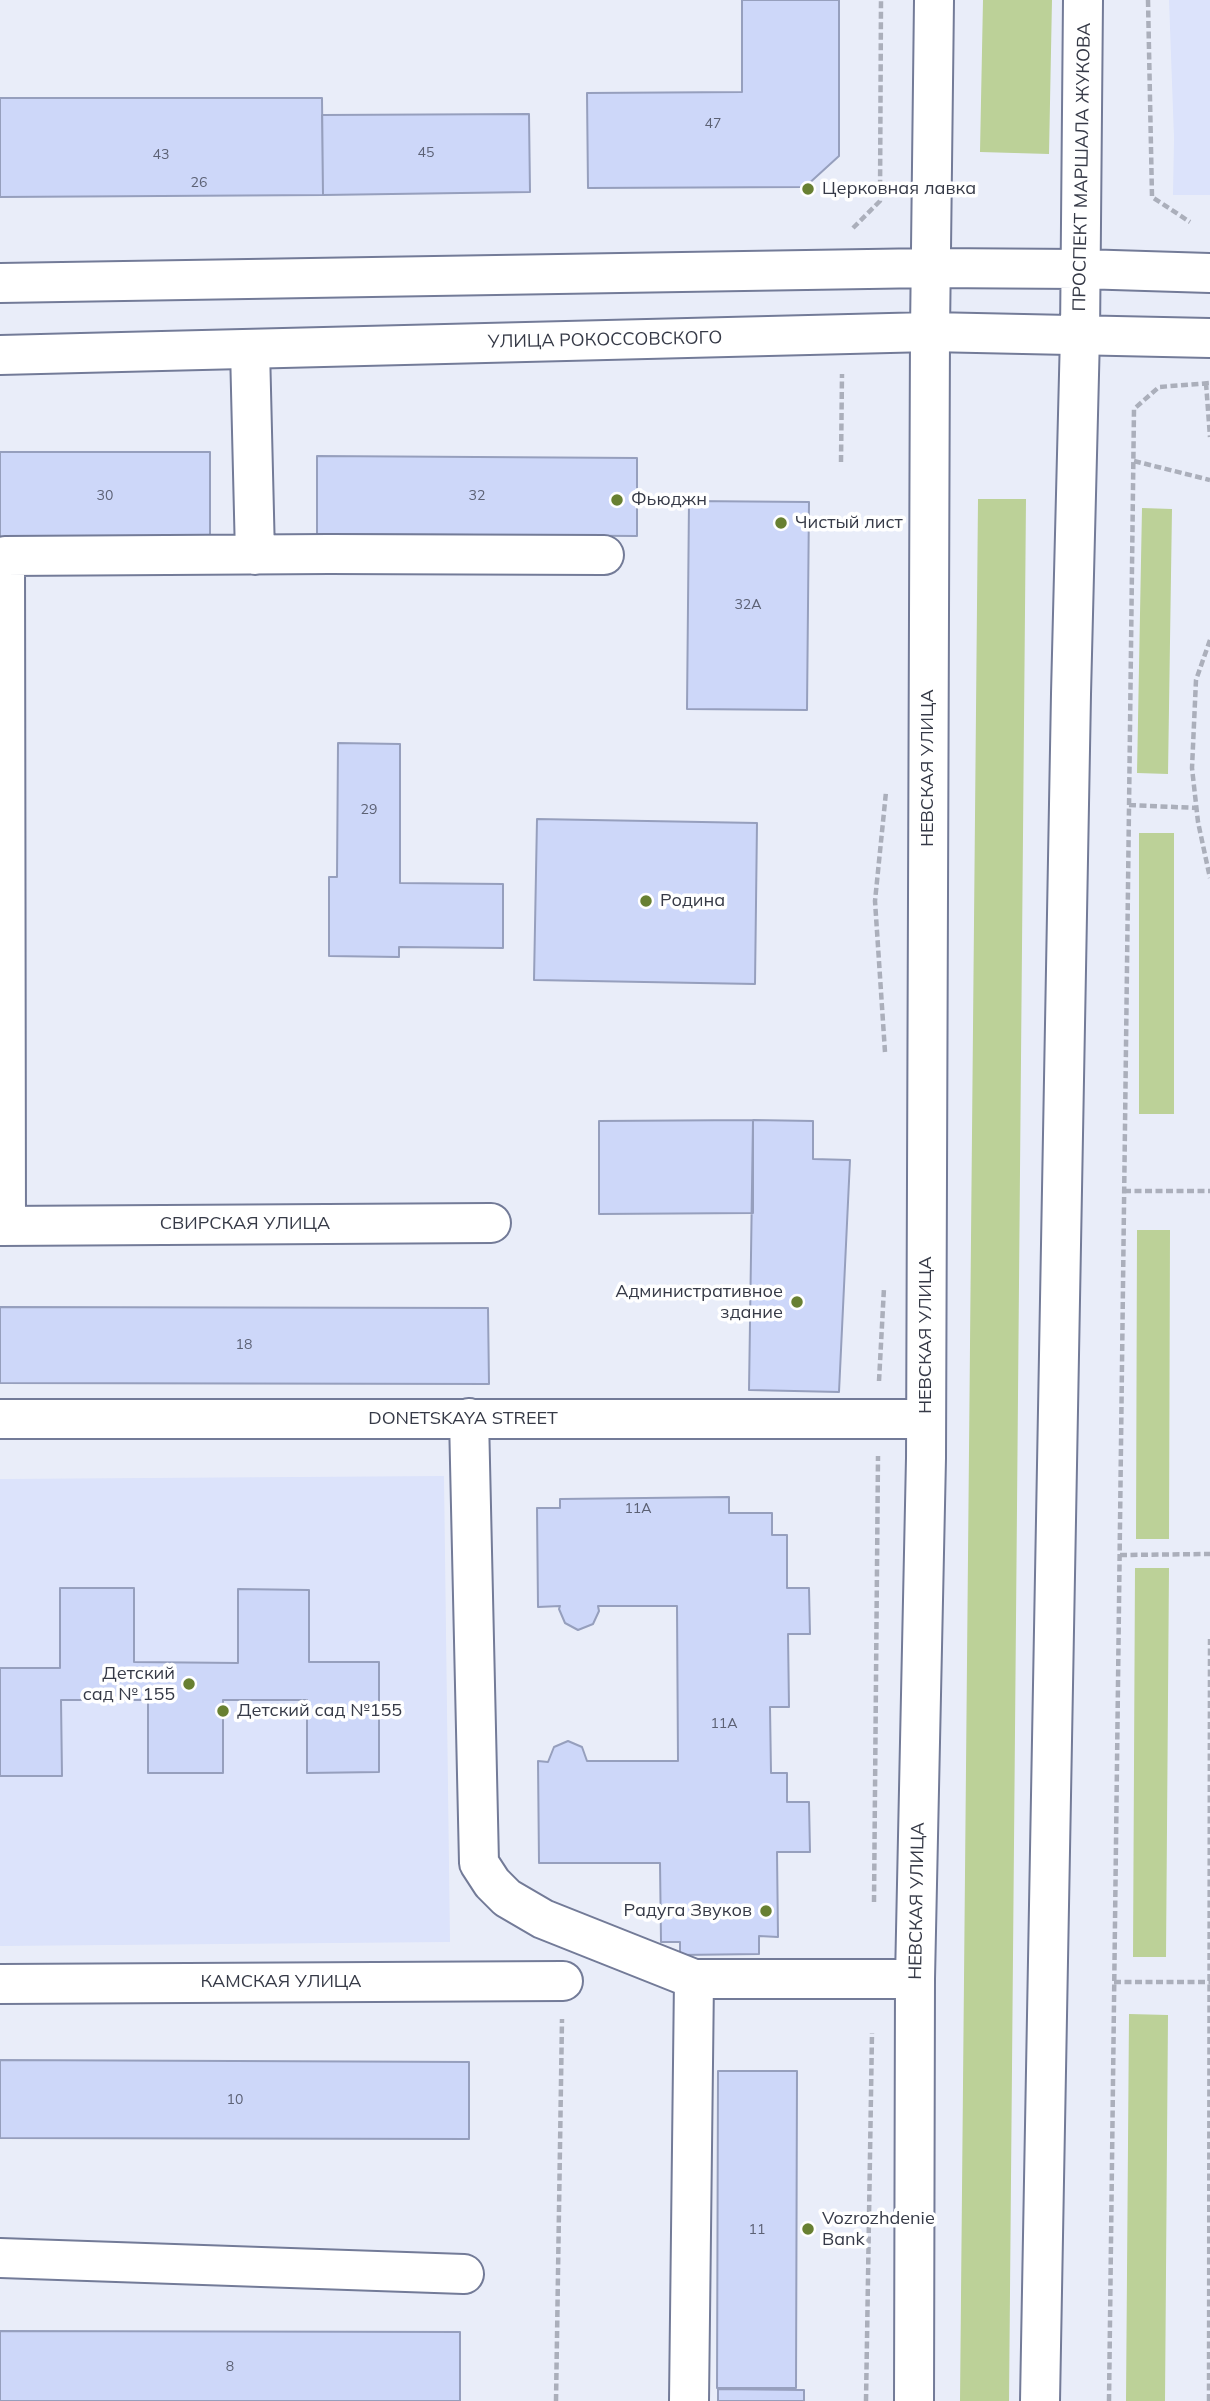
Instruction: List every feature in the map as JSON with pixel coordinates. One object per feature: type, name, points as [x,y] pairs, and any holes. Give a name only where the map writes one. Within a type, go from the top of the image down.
[{"type":"main road","points":[[930,268],[934,0]]},
{"type":"main road","name":"ПРОСПЕКТ МАРШАЛА ЖУКОВА","points":[[1080,335],[1083,0]]},
{"type":"main road","points":[[0,283],[930,268],[1210,273]]},
{"type":"main road","name":"НЕВСКАЯ УЛИЦА","points":[[914,2401],[915,1979],[925,1419],[930,268]]},
{"type":"main road","name":"УЛИЦА РОКОССОВСКОГО","points":[[0,355],[929,332],[1210,338]]},
{"type":"main road","points":[[1040,2401],[1080,335]]},
{"type":"main road","points":[[250,349],[255,555]]},
{"type":"main road","points":[[3,1226],[5,556],[604,555]]},
{"type":"main road","name":"СВИРСКАЯ УЛИЦА","points":[[3,1226],[491,1223]]},
{"type":"main road","points":[[469,1418],[479,1863],[492,1883],[507,1898],[543,1919],[694,1979],[915,1979]]},
{"type":"main road","name":"DONETSKAYA STREET","points":[[0,1419],[925,1419]]},
{"type":"main road","points":[[689,2401],[694,1979]]},
{"type":"main road","name":"КАМСКАЯ УЛИЦА","points":[[0,1984],[563,1981]]},
{"type":"main road","points":[[0,2258],[464,2274]]},
{"type":"path","points":[[851,229],[880,201],[881,0]]},
{"type":"path","points":[[1148,0],[1152,197],[1190,222]]},
{"type":"path","points":[[841,462],[842,369]]},
{"type":"path","points":[[1109,2401],[1134,409],[1159,387],[1208,383],[1210,437]]},
{"type":"path","points":[[1134,461],[1210,480]]},
{"type":"path","points":[[1210,640],[1196,680],[1192,768],[1196,807],[1210,878]]},
{"type":"path","points":[[885,1061],[875,901],[887,782]]},
{"type":"path","points":[[1129,805],[1196,807]]},
{"type":"path","points":[[1124,1191],[1210,1191]]},
{"type":"path","points":[[873,1911],[878,1418],[884,1279]]},
{"type":"path","points":[[1120,1555],[1210,1554]]},
{"type":"path","points":[[1209,2401],[1210,1639]]},
{"type":"path","points":[[866,2401],[873,1980]]},
{"type":"path","points":[[556,2401],[563,1981]]},
{"type":"path","points":[[1114,1982],[1210,1982]]},
{"type":"shaded area","points":[[1169,0],[1210,0],[1210,195],[1173,195],[1174,138]]},
{"type":"shaded area","name":"Детский сад №155","points":[[444,1476],[450,1942],[0,1946],[0,1479]]},
{"type":"green space","points":[[983,0],[1052,0],[1049,154],[980,152]]},
{"type":"green space","points":[[978,499],[1026,499],[1009,2401],[960,2401]]},
{"type":"green space","points":[[1142,508],[1172,509],[1168,774],[1137,773]]},
{"type":"green space","points":[[1139,833],[1174,833],[1174,1114],[1139,1114]]},
{"type":"green space","points":[[1137,1230],[1170,1230],[1169,1539],[1136,1539]]},
{"type":"green space","points":[[1135,1568],[1169,1568],[1166,1957],[1133,1957]]},
{"type":"green space","points":[[1129,2014],[1168,2015],[1165,2401],[1126,2401]]},
{"type":"building","points":[[742,0],[839,0],[839,156],[805,187],[588,188],[587,93],[742,92]]},
{"type":"building","points":[[0,98],[322,98],[323,195],[0,197]]},
{"type":"building","points":[[529,114],[530,192],[323,195],[322,115]]},
{"type":"building","points":[[0,452],[210,452],[210,539],[0,540]]},
{"type":"building","points":[[317,456],[637,458],[637,536],[317,534]]},
{"type":"building","points":[[689,501],[809,502],[807,710],[687,709]]},
{"type":"building","points":[[338,743],[400,744],[400,883],[503,884],[503,948],[399,947],[399,957],[329,956],[329,877],[337,877]]},
{"type":"building","name":"Родина","points":[[537,819],[757,823],[755,984],[534,980]]},
{"type":"building","name":"Административное здание","points":[[753,1120],[813,1121],[813,1159],[850,1160],[839,1392],[749,1390]]},
{"type":"building","points":[[753,1120],[753,1213],[599,1214],[599,1121]]},
{"type":"building","points":[[0,1307],[488,1308],[489,1384],[0,1383]]},
{"type":"building","points":[[729,1497],[729,1513],[772,1513],[772,1535],[787,1535],[787,1588],[809,1588],[810,1634],[788,1634],[789,1707],[770,1707],[771,1773],[787,1773],[787,1802],[809,1802],[810,1852],[777,1852],[778,1937],[759,1936],[759,1954],[680,1955],[680,1942],[661,1942],[660,1863],[539,1863],[538,1761],[548,1762],[554,1747],[568,1741],[582,1747],[587,1761],[678,1761],[677,1606],[598,1606],[599,1611],[593,1624],[578,1630],[565,1623],[560,1606],[538,1607],[537,1508],[560,1508],[560,1499]]},
{"type":"building","name":"Детский сад № 155","points":[[60,1588],[134,1588],[134,1662],[238,1663],[238,1589],[309,1590],[309,1662],[379,1662],[379,1772],[307,1773],[307,1700],[223,1700],[223,1773],[148,1773],[148,1700],[61,1700],[62,1776],[0,1776],[0,1668],[60,1668]]},
{"type":"building","points":[[0,2060],[469,2062],[469,2139],[0,2138]]},
{"type":"building","points":[[718,2071],[797,2071],[796,2388],[717,2388]]},
{"type":"building","points":[[0,2331],[460,2332],[460,2401],[0,2401]]},
{"type":"building","points":[[718,2389],[804,2390],[804,2401],[718,2401]]},
{"type":"place","name":"Церковная лавка","points":[[808,189]]},
{"type":"place","name":"Фьюджн","points":[[617,500]]},
{"type":"place","name":"Чистый лист","points":[[781,523]]},
{"type":"place","name":"Родина","points":[[646,901]]},
{"type":"place","name":"Административное здание","points":[[797,1302]]},
{"type":"place","name":"Детский сад № 155","points":[[189,1684]]},
{"type":"place","name":"Детский сад №155","points":[[223,1711]]},
{"type":"place","name":"Радуга Звуков","points":[[766,1911]]},
{"type":"place","name":"Vozrozhdenie Bank","points":[[808,2229]]}]
